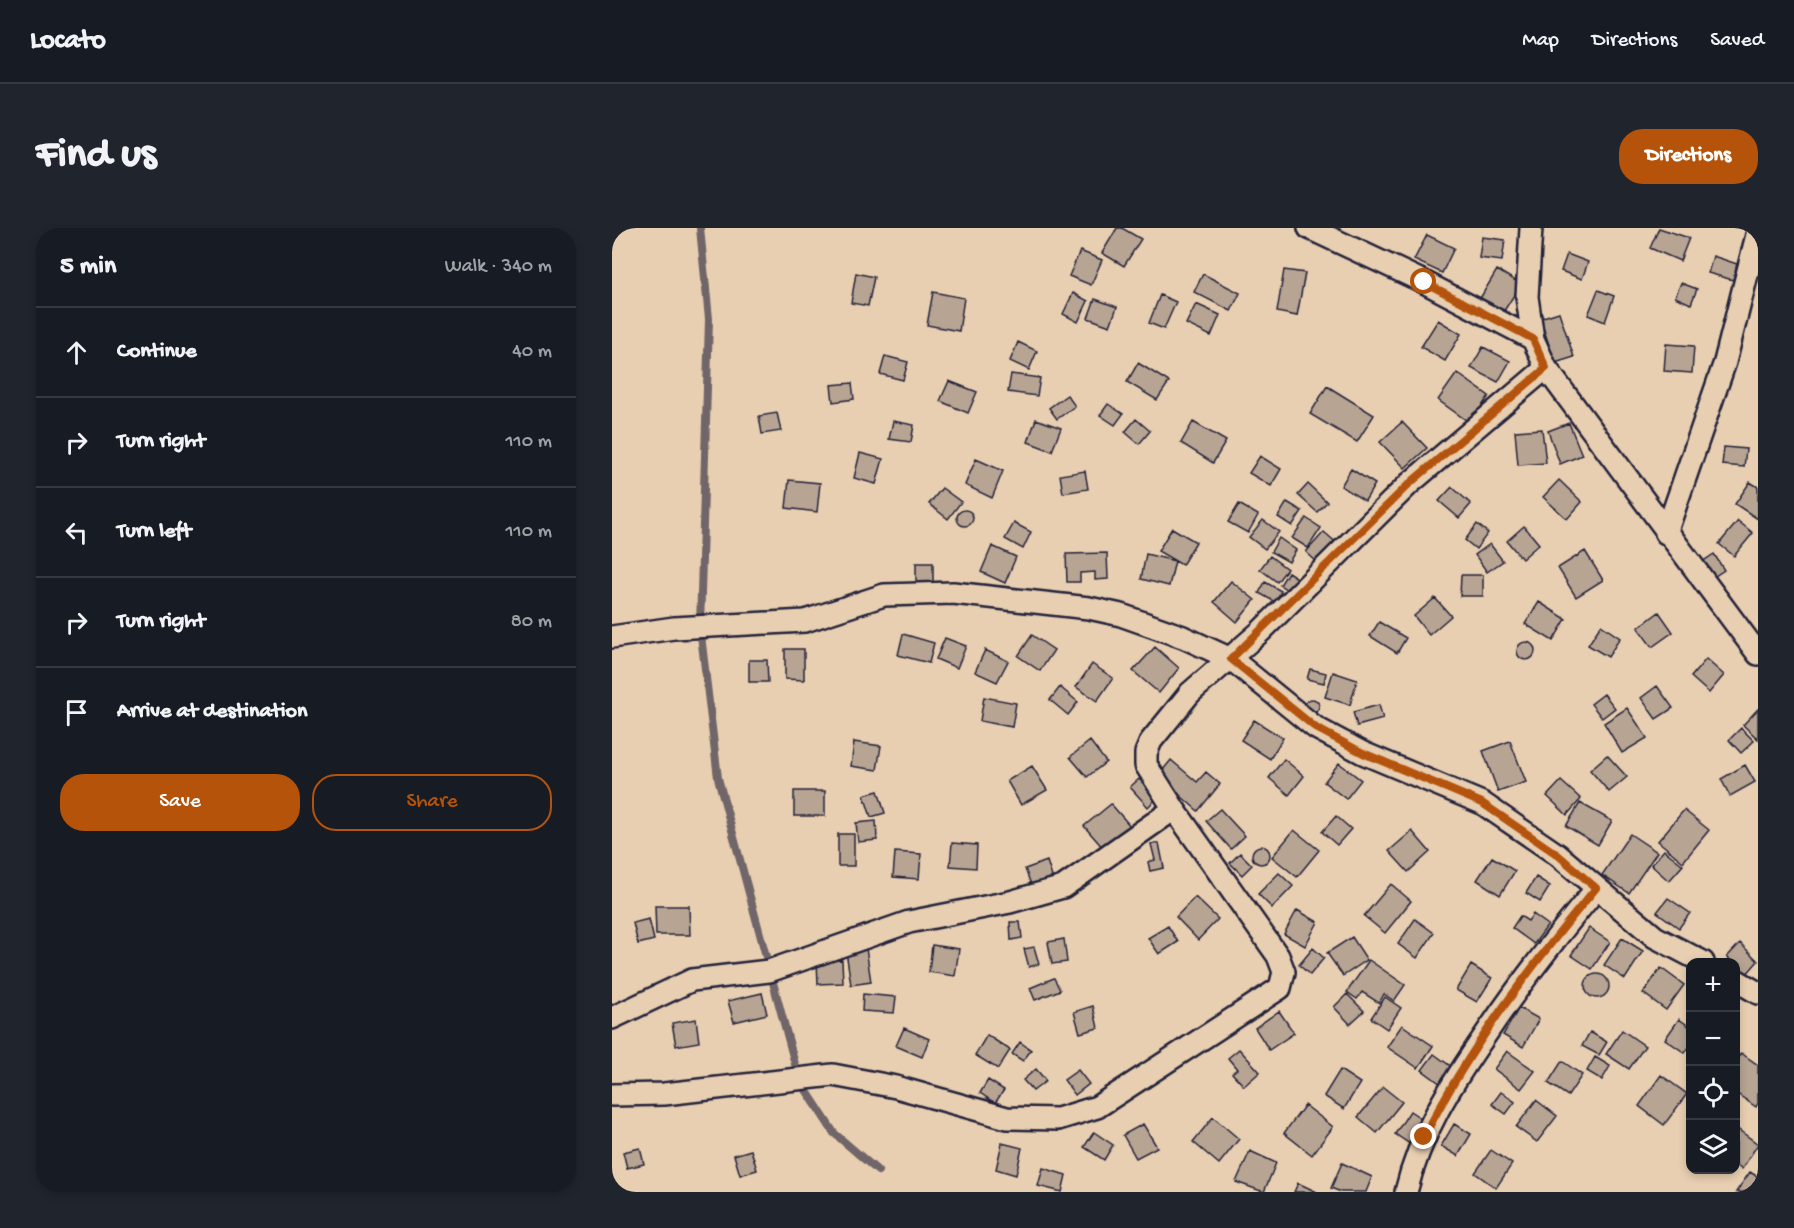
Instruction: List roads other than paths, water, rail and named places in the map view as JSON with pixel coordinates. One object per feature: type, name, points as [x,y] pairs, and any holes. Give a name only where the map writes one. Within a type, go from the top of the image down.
[{"type":"street","points":[[1309,228],[1424,282],[1533,339]]},
{"type":"street","points":[[1531,228],[1527,297],[1533,339],[1546,368],[1666,533],[1758,654]]},
{"type":"street","points":[[1666,533],[1725,362],[1758,231]]},
{"type":"street","points":[[612,1095],[664,1094],[833,1075],[896,1087],[1007,1118],[1058,1119],[1097,1107],[1280,988],[1284,972],[1278,956],[1173,809],[1146,765],[1146,753],[1151,741],[1190,693],[1231,659],[1409,484],[1546,368]]},
{"type":"street","points":[[612,637],[674,628],[805,621],[884,595],[953,593],[1089,608],[1122,615],[1183,637],[1231,659],[1316,728],[1363,753],[1482,803],[1558,855],[1655,937],[1694,958]]},
{"type":"street","points":[[612,1018],[692,980],[769,971],[909,922],[1010,902],[1063,887],[1173,809]]},
{"type":"street","points":[[1406,1192],[1424,1137],[1449,1088],[1534,964],[1596,888]]},
{"type":"street","points":[[1740,982],[1758,993]]},
{"type":"waterway","points":[[700,228],[709,319],[700,627],[718,778],[799,1079],[834,1133],[878,1171]]}]
